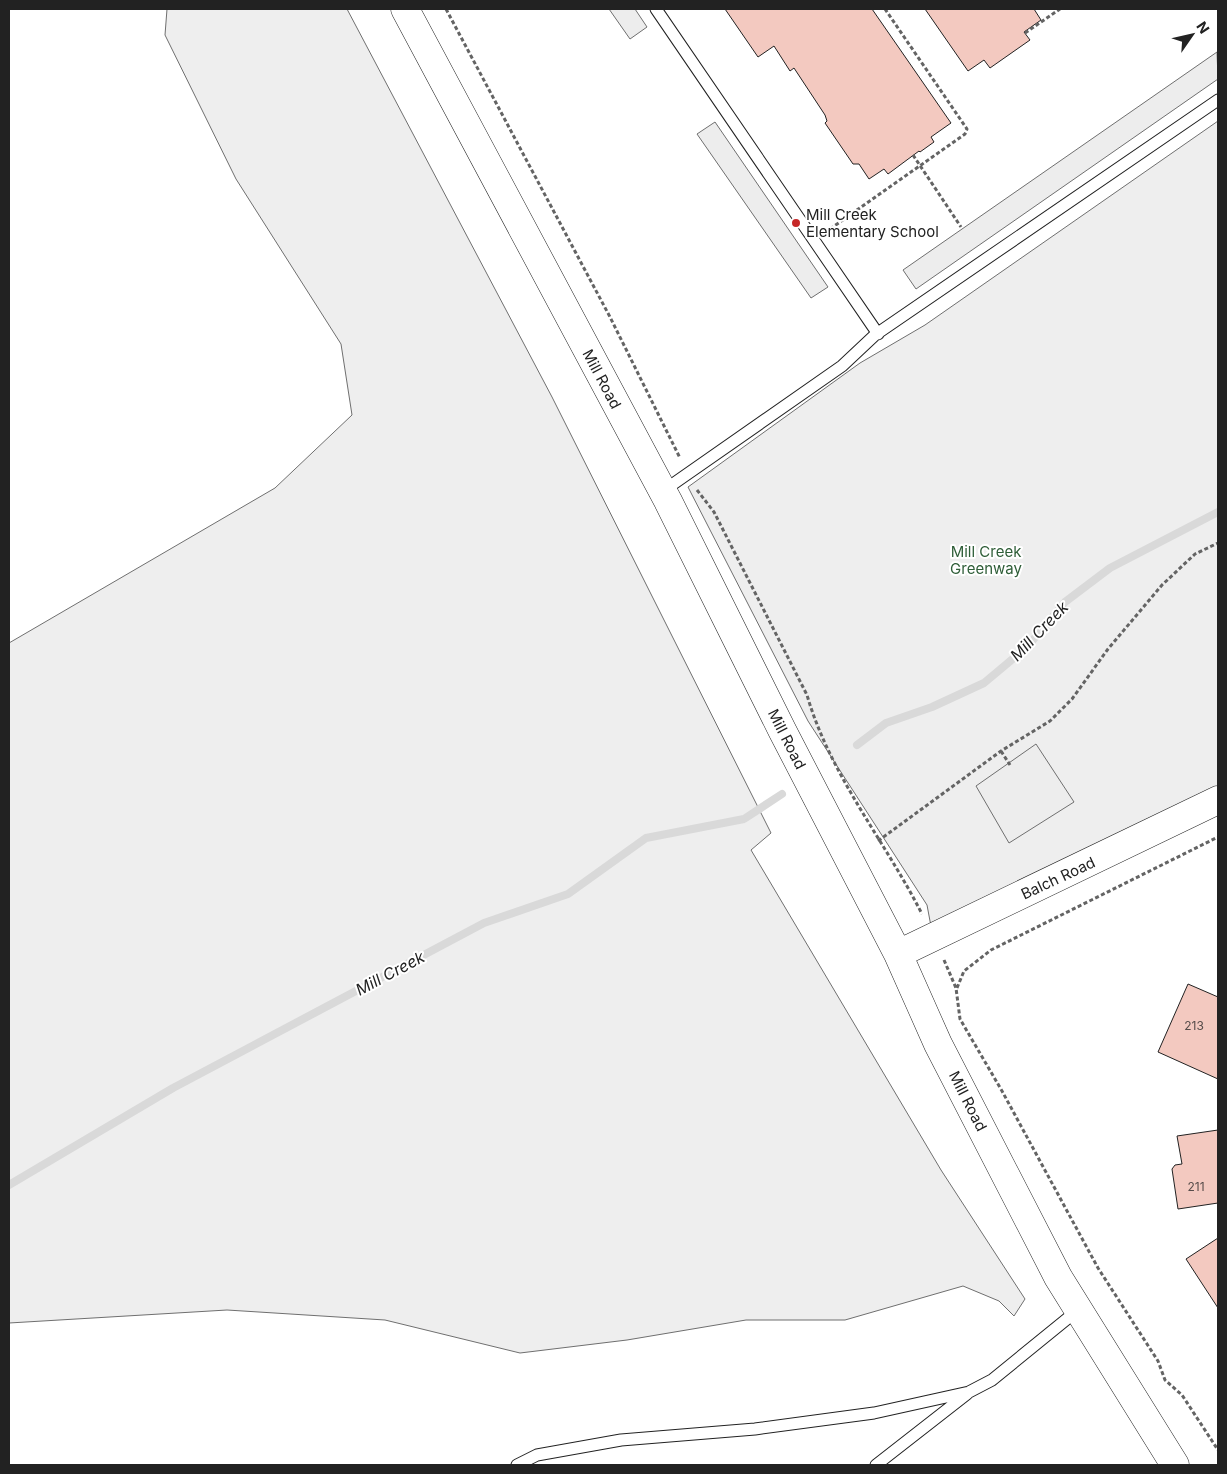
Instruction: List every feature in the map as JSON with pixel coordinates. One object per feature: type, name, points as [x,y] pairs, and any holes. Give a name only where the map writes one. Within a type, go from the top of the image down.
[{"type":"street","name":"Mill Road","points":[[405,9],[663,491],[782,730],[898,954],[938,1044],[1058,1277],[1174,1465]]},
{"type":"street","name":"Balch Road","points":[[898,954],[1218,800]]},
{"type":"lane","points":[[656,9],[878,334]]},
{"type":"lane","points":[[663,491],[842,366],[878,334],[1218,100]]},
{"type":"lane","points":[[876,1465],[969,1392],[992,1380],[1078,1310]]},
{"type":"lane","points":[[517,1465],[537,1455],[621,1440],[755,1429],[865,1414],[969,1392]]},
{"type":"path","points":[[446,9],[610,317],[662,424]]},
{"type":"path","points":[[830,229],[966,134],[966,129],[885,9]]},
{"type":"path","points":[[1025,33],[1060,9]]},
{"type":"path","points":[[913,155],[961,227]]},
{"type":"path","points":[[698,493],[714,512],[807,695],[813,717],[863,817],[918,906]]},
{"type":"path","points":[[878,841],[1001,752],[1050,721],[1072,699],[1108,649],[1162,585],[1195,554],[1218,543]]},
{"type":"path","points":[[1001,752],[1010,766]]},
{"type":"path","points":[[956,988],[964,970],[991,950],[1218,836]]},
{"type":"path","points":[[949,971],[956,988],[960,1019],[1012,1108],[1098,1268],[1158,1361],[1165,1380],[1182,1395],[1218,1450]]},
{"type":"green space","points":[[167,9],[347,9],[552,397],[771,833],[751,850],[941,1170],[1025,1299],[1014,1316],[999,1301],[963,1286],[845,1320],[746,1320],[627,1340],[520,1353],[385,1320],[227,1310],[9,1323],[9,643],[275,488],[352,415],[341,344],[236,179],[165,35]]},
{"type":"green space","name":"Mill Creek Greenway","points":[[1218,121],[1218,800],[933,937],[927,905],[808,721],[688,487],[860,363],[925,325]]},
{"type":"shaded area","points":[[609,9],[635,9],[647,27],[630,39]]},
{"type":"shaded area","points":[[1217,52],[1218,79],[916,289],[903,270]]},
{"type":"shaded area","points":[[715,122],[828,287],[811,298],[697,134]]},
{"type":"shaded area","points":[[1036,744],[1074,802],[1009,843],[976,786]]},
{"type":"building","name":"Mill Creek Elementary School","points":[[725,9],[872,9],[951,123],[931,137],[934,142],[888,174],[884,169],[869,179],[859,164],[853,164],[825,123],[827,121],[825,115],[794,68],[790,71],[774,46],[758,57]]},
{"type":"building","points":[[925,9],[1034,9],[1041,20],[1024,32],[1030,40],[990,68],[984,60],[968,71]]},
{"type":"building","points":[[1188,984],[1218,997],[1218,1079],[1158,1052]]},
{"type":"building","points":[[1218,1130],[1218,1203],[1178,1209],[1172,1169],[1175,1165],[1182,1164],[1177,1136]]},
{"type":"building","points":[[1218,1238],[1218,1308],[1186,1259]]},
{"type":"waterway","name":"Mill Creek","points":[[857,745],[886,723],[932,707],[984,683],[1027,647],[1065,602],[1110,568],[1218,512]]},
{"type":"waterway","name":"Mill Creek","points":[[9,1185],[173,1088],[484,923],[568,894],[646,838],[744,819],[782,794]]},
{"type":"place","name":"Mill Creek Elementary School","points":[[796,223]]}]
